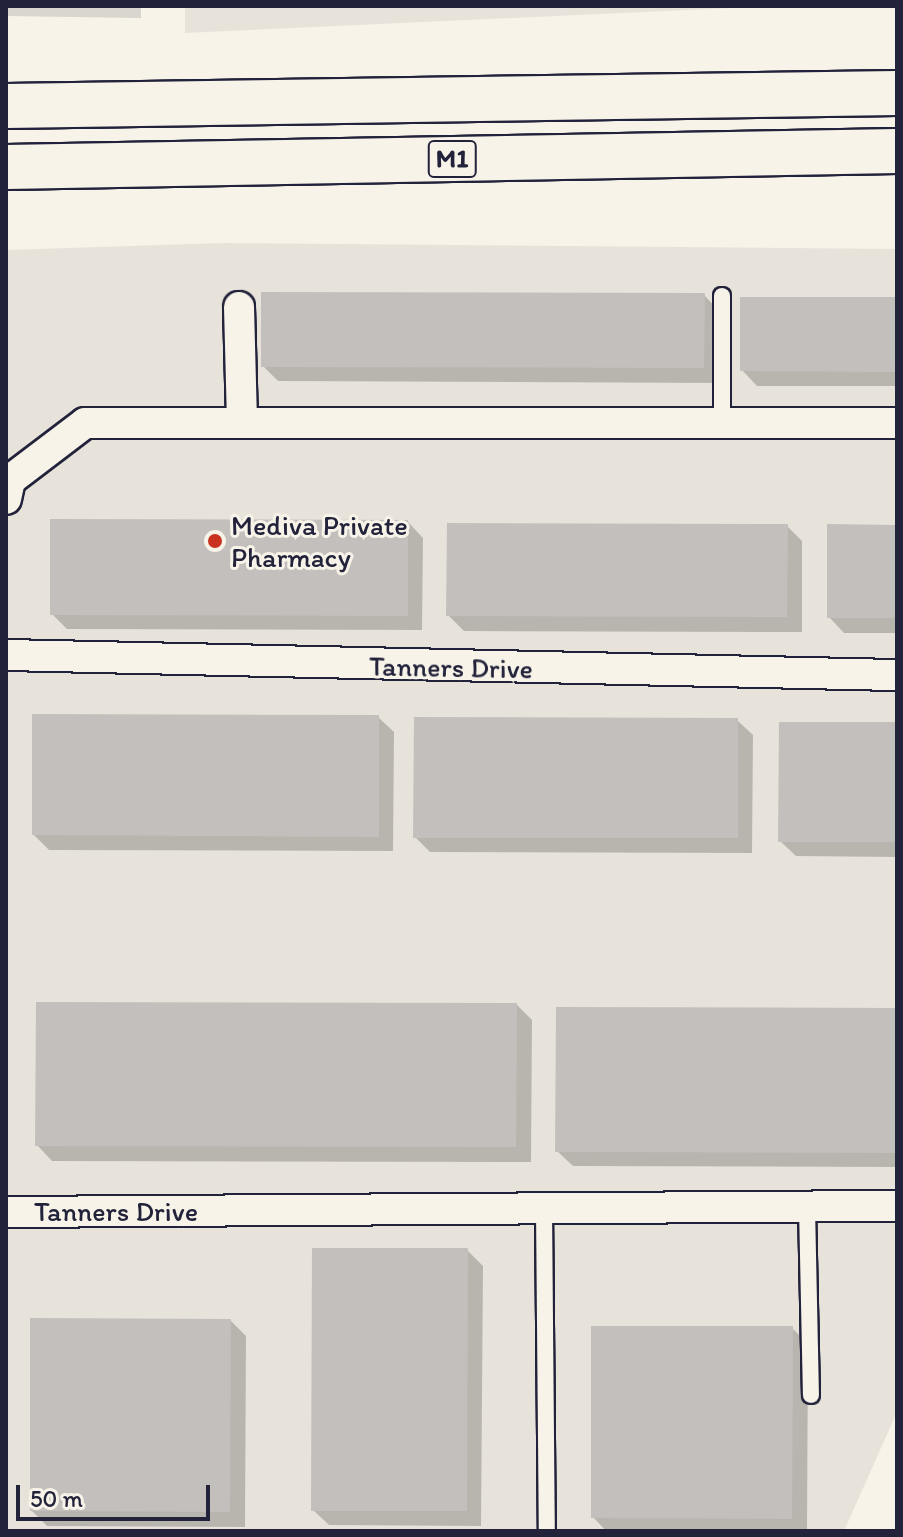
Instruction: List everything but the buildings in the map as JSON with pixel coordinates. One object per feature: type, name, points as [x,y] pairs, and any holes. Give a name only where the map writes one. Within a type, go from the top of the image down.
[{"type":"highway","name":"M1","points":[[6,106],[897,93]]},
{"type":"highway","name":"M1","points":[[6,167],[897,151]]},
{"type":"street","points":[[239,307],[242,419]]},
{"type":"street","points":[[6,499],[10,480],[85,423],[242,419],[897,423]]},
{"type":"street","name":"Tanners Drive","points":[[6,655],[897,675]]},
{"type":"street","name":"Tanners Drive","points":[[6,1212],[897,1206]]},
{"type":"lane","points":[[722,296],[722,422]]},
{"type":"lane","points":[[807,1207],[811,1395]]},
{"type":"lane","points":[[544,1208],[547,1531]]},
{"type":"shaded area","points":[[6,6],[141,6],[141,18],[6,16]]},
{"type":"shaded area","points":[[185,6],[773,6],[185,33]]},
{"type":"shaded area","points":[[224,243],[897,249],[897,1412],[844,1531],[6,1531],[6,250]]},
{"type":"place","name":"Mediva Private Pharmacy","points":[[215,541]]}]
